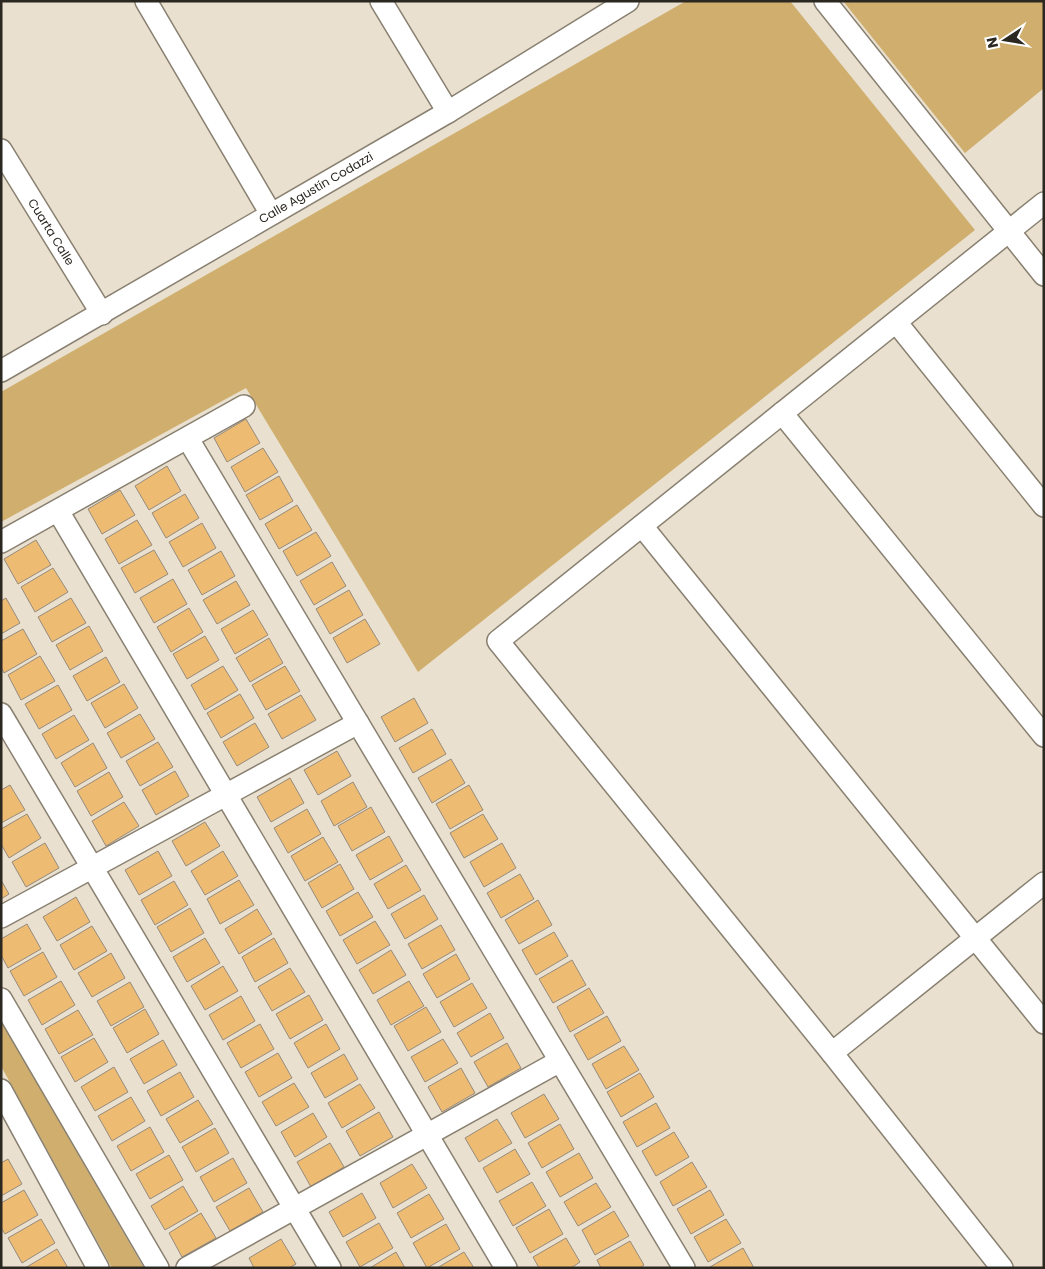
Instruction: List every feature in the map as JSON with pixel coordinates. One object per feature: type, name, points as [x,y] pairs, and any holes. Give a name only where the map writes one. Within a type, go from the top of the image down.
[{"type":"street","points":[[146,1],[271,214]]},
{"type":"street","points":[[381,1],[448,112]]},
{"type":"street","points":[[825,1],[1044,275]]},
{"type":"street","name":"Calle Agustín Codazzi","points":[[1,371],[448,112],[626,2]]},
{"type":"street","name":"Cuarta Calle","points":[[1,150],[102,314]]},
{"type":"street","points":[[1002,1268],[832,1053],[498,641],[1044,203]]},
{"type":"street","points":[[896,322],[1044,506]]},
{"type":"street","points":[[1,542],[244,406]]},
{"type":"street","points":[[782,413],[1044,736]]},
{"type":"street","points":[[188,439],[684,1268]]},
{"type":"street","points":[[58,511],[506,1268]]},
{"type":"street","points":[[642,526],[1044,1023]]},
{"type":"street","points":[[1,714],[330,1268]]},
{"type":"street","points":[[1,917],[358,723]]},
{"type":"street","points":[[832,1053],[1044,883]]},
{"type":"street","points":[[1,1000],[158,1268]]},
{"type":"street","points":[[187,1268],[560,1061]]},
{"type":"street","points":[[1,1090],[98,1268]]},
{"type":"shaded area","points":[[686,1],[790,1],[975,230],[418,672],[246,388],[1,522],[1,392]]},
{"type":"shaded area","points":[[843,1],[1044,1],[1044,88],[965,153]]},
{"type":"shaded area","points":[[1,1021],[144,1268],[112,1268],[1,1066]]},
{"type":"building","points":[[246,419],[260,443],[227,462],[214,438]]},
{"type":"building","points":[[263,448],[278,472],[245,492],[231,467]]},
{"type":"building","points":[[167,466],[181,491],[149,510],[135,486]]},
{"type":"building","points":[[279,476],[293,501],[260,520],[246,495]]},
{"type":"building","points":[[120,490],[135,515],[102,534],[88,509]]},
{"type":"building","points":[[185,494],[199,518],[166,538],[152,513]]},
{"type":"building","points":[[297,505],[312,530],[279,549],[265,524]]},
{"type":"building","points":[[137,520],[152,545],[119,564],[105,539]]},
{"type":"building","points":[[202,523],[216,548],[183,567],[169,542]]},
{"type":"building","points":[[316,532],[331,556],[297,576],[283,551]]},
{"type":"building","points":[[36,540],[51,565],[18,584],[4,559]]},
{"type":"building","points":[[154,550],[168,574],[135,593],[121,568]]},
{"type":"building","points":[[221,551],[235,576],[202,595],[188,570]]},
{"type":"building","points":[[332,562],[346,586],[314,605],[300,581]]},
{"type":"building","points":[[53,568],[68,592],[35,612],[21,587]]},
{"type":"building","points":[[173,579],[187,604],[154,623],[140,598]]},
{"type":"building","points":[[236,581],[250,605],[217,624],[203,600]]},
{"type":"building","points":[[349,590],[363,615],[330,634],[316,609]]},
{"type":"building","points":[[6,598],[20,623],[1,634],[1,601]]},
{"type":"building","points":[[71,598],[86,623],[52,642],[38,617]]},
{"type":"building","points":[[189,608],[203,632],[171,652],[157,627]]},
{"type":"building","points":[[253,610],[268,635],[235,654],[221,629]]},
{"type":"building","points":[[365,619],[380,644],[347,663],[333,638]]},
{"type":"building","points":[[89,626],[103,651],[70,670],[56,645]]},
{"type":"building","points":[[23,629],[37,654],[4,673],[1,667],[1,641]]},
{"type":"building","points":[[205,636],[219,660],[187,679],[173,654]]},
{"type":"building","points":[[269,638],[283,663],[250,682],[236,658]]},
{"type":"building","points":[[40,656],[55,681],[21,700],[8,675]]},
{"type":"building","points":[[106,657],[120,682],[87,701],[73,676]]},
{"type":"building","points":[[223,666],[238,690],[205,710],[191,685]]},
{"type":"building","points":[[285,666],[300,691],[266,710],[252,685]]},
{"type":"building","points":[[124,684],[138,708],[105,728],[91,703]]},
{"type":"building","points":[[58,685],[72,710],[39,729],[25,704]]},
{"type":"building","points":[[240,694],[254,718],[221,738],[207,713]]},
{"type":"building","points":[[301,695],[316,720],[282,739],[268,714]]},
{"type":"building","points":[[414,698],[428,723],[395,742],[381,717]]},
{"type":"building","points":[[140,714],[155,739],[121,758],[107,733]]},
{"type":"building","points":[[74,715],[89,740],[56,759],[42,734]]},
{"type":"building","points":[[255,723],[269,747],[237,766],[223,742]]},
{"type":"building","points":[[432,729],[446,754],[413,773],[399,748]]},
{"type":"building","points":[[158,742],[173,767],[140,786],[126,761]]},
{"type":"building","points":[[93,743],[107,768],[75,787],[61,763]]},
{"type":"building","points":[[337,751],[351,776],[318,795],[304,770]]},
{"type":"building","points":[[451,759],[465,783],[432,803],[418,778]]},
{"type":"building","points":[[175,771],[189,796],[156,815],[142,790]]},
{"type":"building","points":[[109,772],[123,797],[91,816],[77,791]]},
{"type":"building","points":[[290,778],[304,803],[271,822],[257,797]]},
{"type":"building","points":[[353,782],[367,807],[334,826],[321,801]]},
{"type":"building","points":[[10,785],[25,810],[1,823],[1,790]]},
{"type":"building","points":[[469,785],[483,810],[450,829],[436,804]]},
{"type":"building","points":[[124,802],[139,826],[106,846],[92,821]]},
{"type":"building","points":[[371,807],[385,832],[352,851],[338,826]]},
{"type":"building","points":[[307,809],[321,834],[288,853],[274,828]]},
{"type":"building","points":[[27,814],[41,838],[9,858],[1,844],[1,829]]},
{"type":"building","points":[[483,814],[498,839],[464,858],[450,833]]},
{"type":"building","points":[[205,822],[220,846],[186,866],[172,841]]},
{"type":"building","points":[[389,836],[403,861],[370,880],[356,855]]},
{"type":"building","points":[[323,837],[338,862],[305,881],[291,856]]},
{"type":"building","points":[[45,843],[59,868],[26,887],[12,862]]},
{"type":"building","points":[[502,843],[516,868],[484,887],[470,862]]},
{"type":"building","points":[[158,851],[172,876],[139,895],[125,870]]},
{"type":"building","points":[[223,851],[238,876],[205,895],[191,871]]},
{"type":"building","points":[[340,864],[354,889],[322,908],[308,883]]},
{"type":"building","points":[[406,865],[421,890],[388,909],[374,884]]},
{"type":"building","points":[[520,874],[534,899],[501,918],[487,893]]},
{"type":"building","points":[[1,880],[9,894],[1,899]]},
{"type":"building","points":[[239,880],[254,905],[220,924],[207,899]]},
{"type":"building","points":[[174,881],[188,905],[155,925],[141,900]]},
{"type":"building","points":[[358,892],[373,917],[340,936],[326,911]]},
{"type":"building","points":[[424,895],[438,919],[405,939],[391,914]]},
{"type":"building","points":[[76,897],[90,922],[57,941],[43,917]]},
{"type":"building","points":[[538,900],[552,925],[519,944],[505,920]]},
{"type":"building","points":[[190,908],[204,933],[171,952],[157,927]]},
{"type":"building","points":[[257,909],[272,934],[239,954],[225,929]]},
{"type":"building","points":[[375,921],[390,945],[357,964],[343,940]]},
{"type":"building","points":[[27,924],[41,949],[8,968],[1,955],[1,939]]},
{"type":"building","points":[[441,925],[455,950],[422,969],[408,944]]},
{"type":"building","points":[[92,926],[107,951],[74,970],[60,945]]},
{"type":"building","points":[[554,932],[568,956],[536,975],[522,950]]},
{"type":"building","points":[[205,938],[220,963],[187,982],[173,957]]},
{"type":"building","points":[[274,938],[288,963],[255,982],[242,957]]},
{"type":"building","points":[[391,950],[406,975],[373,994],[359,970]]},
{"type":"building","points":[[43,952],[57,977],[24,996],[10,971]]},
{"type":"building","points":[[111,953],[125,978],[92,997],[78,973]]},
{"type":"building","points":[[456,954],[470,979],[437,998],[423,974]]},
{"type":"building","points":[[572,960],[586,985],[553,1003],[539,979]]},
{"type":"building","points":[[223,966],[238,991],[205,1010],[191,986]]},
{"type":"building","points":[[290,968],[305,992],[272,1011],[258,987]]},
{"type":"building","points":[[61,981],[75,1005],[42,1025],[28,1000]]},
{"type":"building","points":[[409,981],[424,1006],[391,1025],[377,1000]]},
{"type":"building","points":[[130,982],[144,1007],[111,1026],[97,1001]]},
{"type":"building","points":[[472,983],[487,1008],[454,1027],[440,1002]]},
{"type":"building","points":[[589,988],[604,1013],[570,1032],[557,1007]]},
{"type":"building","points":[[309,995],[323,1020],[290,1039],[276,1014]]},
{"type":"building","points":[[241,996],[255,1021],[223,1040],[209,1015]]},
{"type":"building","points":[[426,1007],[441,1032],[408,1051],[394,1026]]},
{"type":"building","points":[[145,1009],[159,1034],[127,1053],[113,1028]]},
{"type":"building","points":[[78,1010],[93,1035],[59,1054],[45,1029]]},
{"type":"building","points":[[490,1013],[504,1038],[471,1057],[457,1033]]},
{"type":"building","points":[[607,1016],[621,1041],[588,1060],[574,1035]]},
{"type":"building","points":[[260,1024],[274,1049],[241,1068],[227,1043]]},
{"type":"building","points":[[326,1024],[340,1049],[308,1068],[294,1043]]},
{"type":"building","points":[[94,1038],[108,1062],[75,1082],[61,1057]]},
{"type":"building","points":[[443,1039],[458,1063],[425,1082],[411,1057]]},
{"type":"building","points":[[163,1040],[177,1065],[144,1084],[130,1059]]},
{"type":"building","points":[[507,1043],[521,1068],[488,1087],[474,1062]]},
{"type":"building","points":[[624,1046],[639,1070],[606,1089],[592,1064]]},
{"type":"building","points":[[278,1053],[292,1078],[259,1097],[245,1072]]},
{"type":"building","points":[[344,1054],[358,1079],[325,1098],[311,1073]]},
{"type":"building","points":[[114,1067],[128,1092],[95,1111],[81,1087]]},
{"type":"building","points":[[461,1068],[475,1093],[442,1112],[428,1087]]},
{"type":"building","points":[[180,1072],[194,1097],[161,1116],[147,1091]]},
{"type":"building","points":[[640,1073],[654,1097],[621,1117],[607,1092]]},
{"type":"building","points":[[294,1083],[309,1107],[276,1126],[262,1102]]},
{"type":"building","points":[[360,1084],[375,1108],[342,1128],[328,1103]]},
{"type":"building","points":[[544,1094],[559,1119],[525,1138],[511,1113]]},
{"type":"building","points":[[131,1097],[145,1121],[112,1141],[98,1116]]},
{"type":"building","points":[[198,1100],[213,1124],[180,1143],[166,1119]]},
{"type":"building","points":[[656,1103],[670,1128],[637,1147],[623,1122]]},
{"type":"building","points":[[379,1112],[393,1137],[360,1156],[346,1131]]},
{"type":"building","points":[[313,1113],[327,1137],[295,1157],[281,1132]]},
{"type":"building","points":[[497,1119],[512,1143],[479,1162],[465,1138]]},
{"type":"building","points":[[560,1124],[574,1149],[542,1168],[528,1143]]},
{"type":"building","points":[[150,1127],[164,1152],[131,1171],[117,1146]]},
{"type":"building","points":[[215,1128],[229,1153],[196,1172],[182,1147]]},
{"type":"building","points":[[674,1132],[689,1157],[656,1176],[642,1151]]},
{"type":"building","points":[[330,1143],[344,1167],[311,1187],[297,1162]]},
{"type":"building","points":[[515,1149],[530,1174],[497,1193],[483,1168]]},
{"type":"building","points":[[579,1153],[593,1178],[560,1197],[546,1172]]},
{"type":"building","points":[[169,1155],[183,1180],[150,1199],[136,1174]]},
{"type":"building","points":[[233,1158],[247,1183],[214,1202],[200,1177]]},
{"type":"building","points":[[8,1159],[22,1184],[1,1196],[1,1163]]},
{"type":"building","points":[[692,1162],[707,1187],[673,1206],[660,1182]]},
{"type":"building","points":[[412,1164],[427,1188],[393,1208],[380,1183]]},
{"type":"building","points":[[532,1182],[546,1206],[513,1226],[499,1201]]},
{"type":"building","points":[[596,1183],[611,1207],[578,1226],[564,1202]]},
{"type":"building","points":[[183,1186],[198,1211],[165,1230],[151,1206]]},
{"type":"building","points":[[249,1188],[263,1212],[230,1231],[216,1207]]},
{"type":"building","points":[[24,1190],[38,1215],[5,1234],[1,1228],[1,1203]]},
{"type":"building","points":[[710,1190],[724,1215],[691,1234],[677,1209]]},
{"type":"building","points":[[362,1193],[376,1218],[343,1237],[329,1212]]},
{"type":"building","points":[[429,1194],[444,1219],[411,1238],[397,1213]]},
{"type":"building","points":[[549,1209],[563,1234],[530,1253],[516,1228]]},
{"type":"building","points":[[614,1211],[629,1236],[595,1255],[582,1230]]},
{"type":"building","points":[[201,1213],[216,1238],[182,1257],[169,1233]]},
{"type":"building","points":[[41,1219],[55,1243],[22,1263],[8,1238]]},
{"type":"building","points":[[726,1219],[741,1243],[708,1262],[694,1237]]},
{"type":"building","points":[[379,1223],[393,1248],[360,1267],[346,1242]]},
{"type":"building","points":[[446,1224],[460,1249],[427,1268],[413,1243]]},
{"type":"building","points":[[566,1238],[580,1262],[571,1268],[539,1268],[533,1257]]},
{"type":"building","points":[[281,1239],[296,1264],[289,1268],[254,1268],[249,1258]]},
{"type":"building","points":[[630,1241],[644,1265],[640,1268],[601,1268],[597,1260]]},
{"type":"building","points":[[743,1248],[754,1268],[710,1267]]},
{"type":"building","points":[[57,1249],[68,1268],[25,1268]]},
{"type":"building","points":[[396,1252],[405,1268],[370,1268]]},
{"type":"building","points":[[464,1252],[474,1268],[437,1268]]}]
